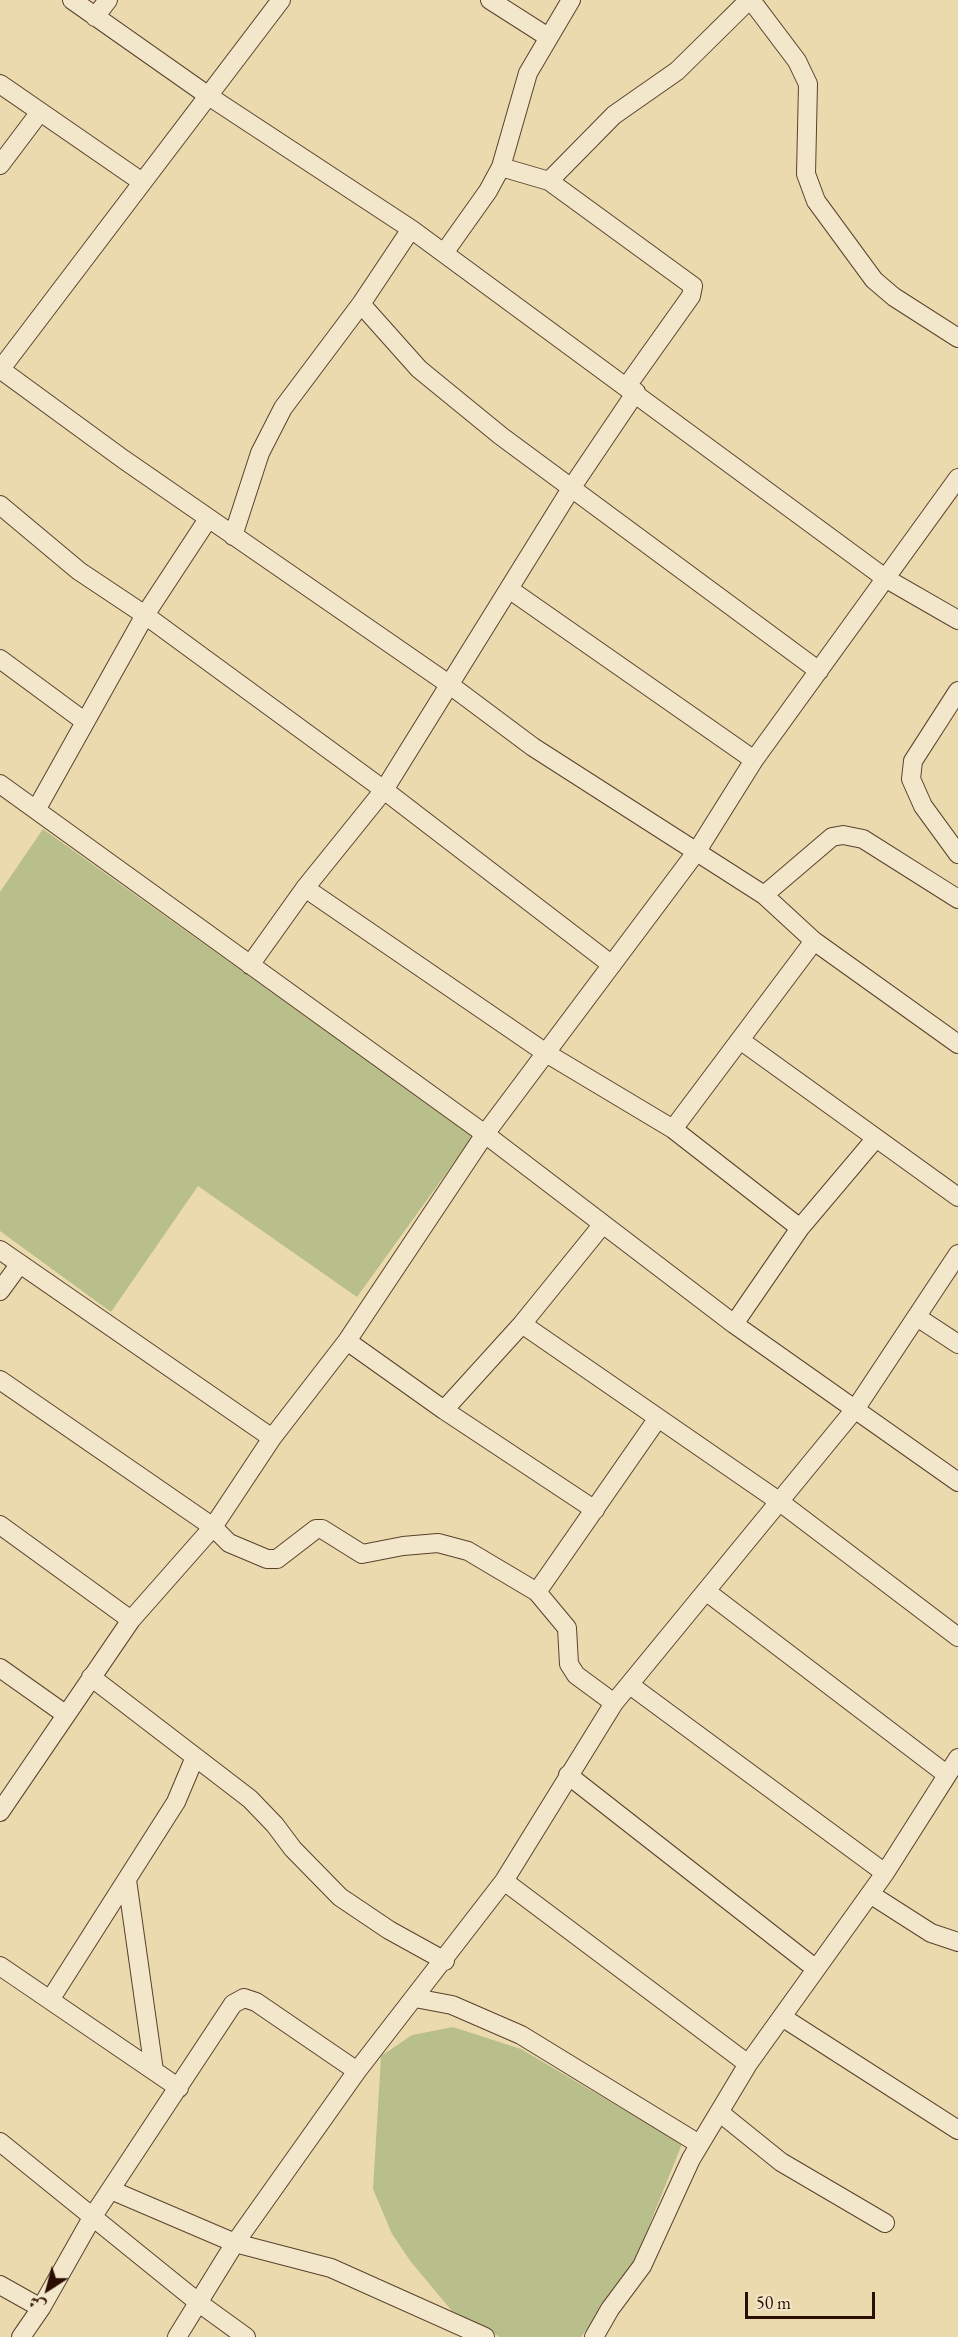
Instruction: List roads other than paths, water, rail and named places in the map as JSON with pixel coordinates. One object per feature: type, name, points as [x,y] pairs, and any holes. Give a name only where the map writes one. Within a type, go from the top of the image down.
[{"type":"street","points":[[72,0],[210,97],[411,229],[885,578],[958,620]]},
{"type":"street","points":[[95,17],[108,0]]},
{"type":"street","points":[[281,0],[210,97],[142,182],[0,370],[208,519],[450,686],[533,747],[764,895],[814,941],[955,1035]]},
{"type":"street","points":[[490,0],[548,38]]},
{"type":"street","points":[[444,253],[488,191],[501,167],[528,73],[571,0]]},
{"type":"street","points":[[549,181],[614,115],[677,71],[750,0],[797,61],[808,84],[806,174],[816,201],[874,280],[894,297],[958,338]]},
{"type":"street","points":[[0,84],[142,182]]},
{"type":"street","points":[[0,165],[40,112]]},
{"type":"street","points":[[250,965],[305,888],[384,790],[631,389],[691,296],[693,286],[549,181],[501,167]]},
{"type":"street","points":[[233,536],[260,453],[283,408],[361,304],[411,229]]},
{"type":"street","points":[[361,304],[419,369],[501,436],[819,671]]},
{"type":"street","points":[[0,1812],[130,1620],[213,1527],[272,1438],[347,1341],[485,1134],[697,851],[754,760],[958,478]]},
{"type":"street","points":[[0,505],[79,571],[144,615],[384,790],[612,965]]},
{"type":"street","points":[[36,810],[144,615],[208,519]]},
{"type":"street","points":[[509,589],[754,760]]},
{"type":"street","points":[[0,659],[84,721]]},
{"type":"street","points":[[958,691],[913,761],[911,779],[924,806],[958,854]]},
{"type":"street","points":[[0,784],[485,1134],[734,1324],[958,1482]]},
{"type":"street","points":[[764,895],[832,837],[843,835],[862,839],[957,894]]},
{"type":"street","points":[[305,888],[546,1053],[674,1129],[800,1228]]},
{"type":"street","points":[[674,1129],[814,941]]},
{"type":"street","points":[[740,1040],[958,1197]]},
{"type":"street","points":[[734,1324],[800,1228],[876,1138]]},
{"type":"street","points":[[444,1410],[522,1324],[603,1224]]},
{"type":"street","points":[[0,1251],[272,1438]]},
{"type":"street","points":[[177,2337],[235,2243],[357,2071],[445,1961],[504,1881],[614,1704],[855,1408],[958,1254]]},
{"type":"street","points":[[0,1291],[19,1265]]},
{"type":"street","points":[[917,1317],[958,1344]]},
{"type":"street","points":[[522,1324],[780,1502],[958,1637]]},
{"type":"street","points":[[347,1341],[444,1410],[595,1510]]},
{"type":"street","points":[[0,1380],[213,1527],[229,1543],[267,1559],[277,1559],[284,1555],[316,1529],[322,1529],[362,1554],[422,1544],[454,1546],[468,1551],[537,1592],[567,1628],[569,1664],[576,1675],[614,1704]]},
{"type":"street","points":[[537,1592],[658,1418]]},
{"type":"street","points":[[0,1525],[130,1620]]},
{"type":"street","points":[[707,1592],[946,1774]]},
{"type":"street","points":[[0,1668],[65,1714]]},
{"type":"street","points":[[91,1677],[250,1799],[275,1825],[293,1849],[340,1898],[445,1961]]},
{"type":"street","points":[[630,1685],[885,1873]]},
{"type":"street","points":[[50,2000],[176,1802],[195,1757]]},
{"type":"street","points":[[594,2337],[610,2309],[642,2266],[699,2144],[748,2064],[885,1873],[958,1758]]},
{"type":"street","points":[[568,1775],[816,1969]]},
{"type":"street","points":[[127,1880],[154,2072]]},
{"type":"street","points":[[504,1881],[748,2064]]},
{"type":"street","points":[[870,1894],[930,1933],[958,1942]]},
{"type":"street","points":[[0,1966],[179,2088]]},
{"type":"street","points":[[21,2337],[41,2308],[93,2216],[233,2004],[244,1998],[256,2002],[357,2071]]},
{"type":"street","points":[[415,1998],[452,2005],[521,2035],[699,2144]]},
{"type":"street","points":[[782,2017],[958,2130]]},
{"type":"street","points":[[719,2112],[781,2162],[885,2223]]},
{"type":"street","points":[[0,2142],[199,2303],[246,2337]]},
{"type":"street","points":[[111,2190],[235,2243],[331,2268],[485,2337]]},
{"type":"street","points":[[0,2285],[41,2308]]}]
